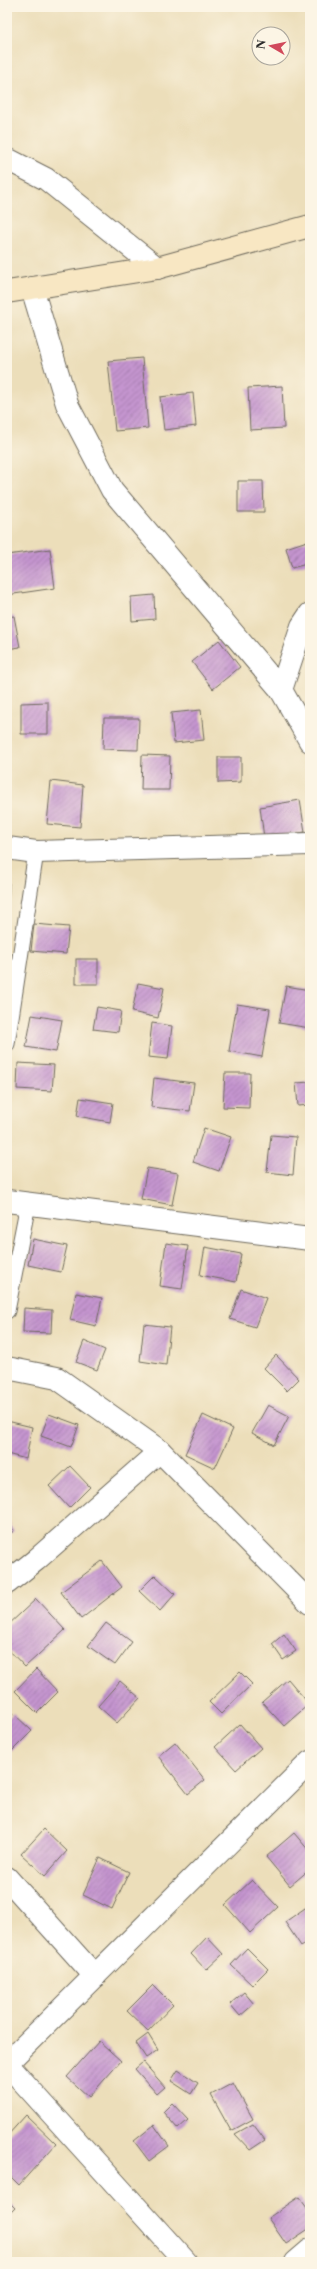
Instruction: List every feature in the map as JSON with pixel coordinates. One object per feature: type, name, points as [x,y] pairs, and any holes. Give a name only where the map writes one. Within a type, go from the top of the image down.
[{"type":"main road","points":[[7,292],[157,268],[310,226]]},
{"type":"street","points":[[7,159],[46,179],[157,268]]},
{"type":"street","points":[[32,288],[67,404],[112,490],[281,690],[310,741]]},
{"type":"street","points":[[281,690],[302,626],[310,614]]},
{"type":"street","points":[[7,848],[36,852],[310,844]]},
{"type":"street","points":[[7,1201],[310,1239]]},
{"type":"street","points":[[7,1368],[57,1378],[160,1451],[310,1603]]},
{"type":"street","points":[[7,1583],[36,1560],[160,1451]]},
{"type":"street","points":[[186,2262],[7,2063],[310,1762]]},
{"type":"street","points":[[7,1878],[95,1976]]},
{"type":"street","points":[[296,2262],[310,2250]]},
{"type":"lane","points":[[7,1044],[36,852]]},
{"type":"lane","points":[[7,1311],[28,1204]]},
{"type":"building","points":[[142,358],[148,428],[115,431],[108,361]]},
{"type":"building","points":[[282,386],[284,428],[250,430],[248,388]]},
{"type":"building","points":[[193,393],[196,426],[164,430],[160,397]]},
{"type":"building","points":[[238,481],[263,481],[264,512],[238,512]]},
{"type":"building","points":[[310,540],[310,563],[292,568],[286,548]]},
{"type":"building","points":[[50,549],[55,588],[7,595],[7,555]]},
{"type":"building","points":[[154,595],[155,619],[132,621],[131,597]]},
{"type":"building","points":[[14,616],[20,647],[7,649],[7,617]]},
{"type":"building","points":[[219,640],[240,667],[213,689],[192,662]]},
{"type":"building","points":[[48,702],[48,734],[21,734],[21,703]]},
{"type":"building","points":[[201,710],[204,740],[174,743],[171,713]]},
{"type":"building","points":[[104,718],[139,718],[138,750],[103,749]]},
{"type":"building","points":[[142,755],[170,756],[169,790],[141,790]]},
{"type":"building","points":[[218,757],[241,757],[241,782],[218,783]]},
{"type":"building","points":[[51,781],[83,785],[80,827],[47,824]]},
{"type":"building","points":[[300,800],[305,832],[264,838],[260,807]]},
{"type":"building","points":[[7,883],[9,883],[8,913],[7,913]]},
{"type":"building","points":[[34,924],[69,927],[66,954],[31,951]]},
{"type":"building","points":[[76,959],[98,959],[98,984],[76,984]]},
{"type":"building","points":[[138,983],[164,988],[158,1018],[132,1012]]},
{"type":"building","points":[[286,986],[310,990],[310,1028],[279,1023]]},
{"type":"building","points":[[237,1004],[270,1009],[262,1057],[229,1051]]},
{"type":"building","points":[[97,1007],[121,1011],[118,1032],[93,1029]]},
{"type":"building","points":[[32,1015],[62,1020],[56,1052],[26,1047]]},
{"type":"building","points":[[152,1023],[172,1026],[168,1059],[148,1057]]},
{"type":"building","points":[[18,1063],[54,1065],[52,1091],[17,1089]]},
{"type":"building","points":[[225,1073],[250,1073],[249,1108],[223,1107]]},
{"type":"building","points":[[154,1078],[194,1083],[190,1111],[151,1107]]},
{"type":"building","points":[[310,1082],[310,1105],[298,1106],[296,1083]]},
{"type":"building","points":[[80,1098],[113,1103],[110,1122],[77,1116]]},
{"type":"building","points":[[204,1128],[231,1137],[219,1171],[193,1162]]},
{"type":"building","points":[[271,1135],[296,1137],[293,1175],[267,1172]]},
{"type":"building","points":[[147,1168],[178,1173],[172,1205],[141,1199]]},
{"type":"building","points":[[33,1239],[67,1246],[61,1272],[28,1265]]},
{"type":"building","points":[[166,1243],[188,1246],[182,1289],[160,1286]]},
{"type":"building","points":[[205,1247],[241,1254],[236,1282],[200,1275]]},
{"type":"building","points":[[241,1289],[266,1298],[255,1327],[230,1319]]},
{"type":"building","points":[[76,1293],[102,1298],[96,1326],[70,1320]]},
{"type":"building","points":[[24,1308],[52,1310],[51,1333],[23,1332]]},
{"type":"building","points":[[144,1324],[170,1327],[166,1365],[140,1361]]},
{"type":"building","points":[[84,1341],[105,1350],[97,1370],[76,1362]]},
{"type":"building","points":[[276,1355],[299,1379],[287,1391],[264,1368]]},
{"type":"building","points":[[268,1405],[289,1416],[274,1445],[252,1433]]},
{"type":"building","points":[[49,1414],[79,1425],[71,1447],[41,1436]]},
{"type":"building","points":[[203,1415],[233,1429],[215,1468],[185,1454]]},
{"type":"building","points":[[7,1421],[32,1427],[26,1459],[7,1454]]},
{"type":"building","points":[[70,1466],[90,1487],[69,1508],[49,1486]]},
{"type":"building","points":[[7,1519],[14,1531],[7,1535]]},
{"type":"building","points":[[102,1561],[122,1587],[81,1619],[61,1592]]},
{"type":"building","points":[[155,1575],[175,1594],[160,1611],[139,1591]]},
{"type":"building","points":[[36,1599],[65,1630],[25,1667],[7,1648],[7,1626]]},
{"type":"building","points":[[106,1623],[132,1642],[115,1665],[88,1646]]},
{"type":"building","points":[[284,1634],[296,1651],[283,1660],[272,1644]]},
{"type":"building","points":[[36,1669],[58,1692],[37,1713],[15,1691]]},
{"type":"building","points":[[240,1672],[252,1684],[221,1714],[209,1702]]},
{"type":"building","points":[[288,1679],[309,1704],[284,1726],[262,1702]]},
{"type":"building","points":[[120,1681],[140,1698],[117,1723],[98,1706]]},
{"type":"building","points":[[13,1713],[32,1731],[10,1753],[7,1750],[7,1720]]},
{"type":"building","points":[[240,1724],[261,1748],[236,1770],[215,1747]]},
{"type":"building","points":[[175,1742],[205,1780],[188,1794],[158,1756]]},
{"type":"building","points":[[44,1829],[67,1851],[45,1876],[21,1854]]},
{"type":"building","points":[[294,1833],[310,1852],[310,1869],[290,1886],[266,1857]]},
{"type":"building","points":[[100,1858],[129,1872],[112,1909],[83,1895]]},
{"type":"building","points":[[252,1880],[278,1907],[250,1933],[225,1905]]},
{"type":"building","points":[[308,1906],[310,1909],[310,1940],[301,1946],[285,1922]]},
{"type":"building","points":[[207,1937],[223,1954],[206,1970],[191,1954]]},
{"type":"building","points":[[247,1948],[268,1969],[252,1985],[231,1965]]},
{"type":"building","points":[[153,1985],[173,2005],[148,2031],[127,2011]]},
{"type":"building","points":[[244,1992],[254,2004],[240,2016],[230,2004]]},
{"type":"building","points":[[148,2034],[158,2050],[146,2058],[136,2043]]},
{"type":"building","points":[[99,2041],[121,2061],[89,2097],[67,2077]]},
{"type":"building","points":[[143,2062],[165,2087],[157,2094],[135,2069]]},
{"type":"building","points":[[178,2070],[198,2083],[191,2094],[171,2081]]},
{"type":"building","points":[[233,2083],[253,2119],[231,2131],[211,2095]]},
{"type":"building","points":[[172,2103],[188,2120],[178,2129],[163,2112]]},
{"type":"building","points":[[26,2115],[56,2144],[19,2185],[7,2173],[7,2136]]},
{"type":"building","points":[[253,2124],[265,2140],[250,2150],[235,2134]]},
{"type":"building","points":[[154,2125],[169,2146],[149,2161],[134,2141]]},
{"type":"building","points":[[299,2197],[310,2212],[310,2228],[286,2244],[268,2218]]},
{"type":"building","points":[[7,2200],[15,2208],[7,2216]]}]
